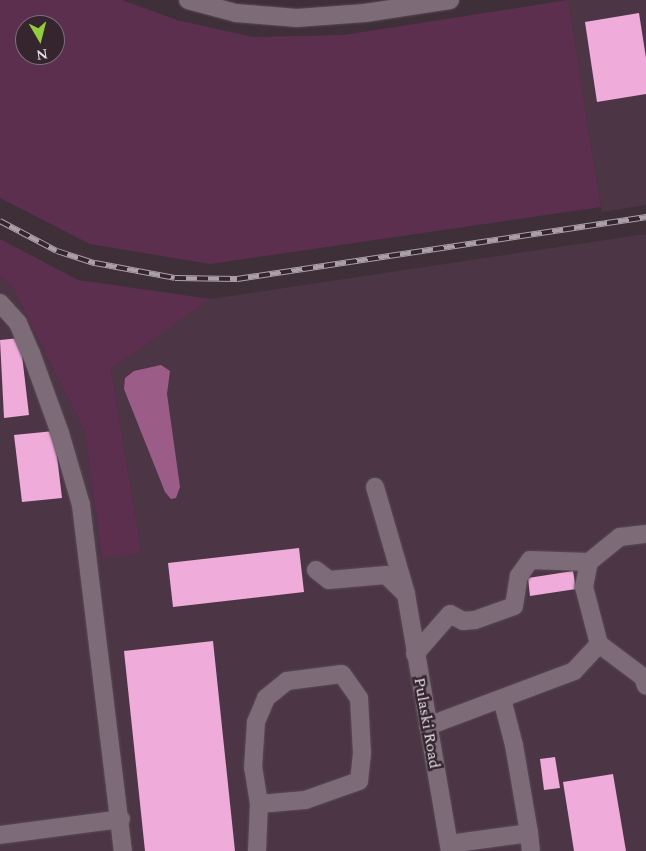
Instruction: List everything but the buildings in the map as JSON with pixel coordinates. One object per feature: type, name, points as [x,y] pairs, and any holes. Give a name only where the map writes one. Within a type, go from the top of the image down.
[{"type":"street","points":[[188,0],[236,13],[297,18],[365,13],[450,0]]},
{"type":"street","points":[[0,303],[18,323],[31,353],[60,433],[81,505],[121,819],[123,851]]},
{"type":"street","name":"Pulaski Road","points":[[375,487],[406,594],[450,848]]},
{"type":"street","points":[[646,534],[620,537],[589,562],[584,587],[598,644],[643,677],[646,686]]},
{"type":"street","points":[[415,654],[450,614],[463,621],[475,620],[514,606],[519,576],[530,560],[589,562]]},
{"type":"street","points":[[316,570],[329,580],[386,575],[406,594]]},
{"type":"street","points":[[428,726],[502,700],[574,671],[598,644]]},
{"type":"street","points":[[257,851],[259,804],[254,768],[256,722],[266,698],[287,681],[342,674],[359,698],[362,753],[359,781],[305,800],[259,804]]},
{"type":"street","points":[[502,700],[516,753],[531,851]]},
{"type":"street","points":[[0,835],[121,819]]},
{"type":"street","points":[[450,848],[529,833]]},
{"type":"shaded area","points":[[0,0],[122,0],[177,20],[253,37],[344,35],[568,0],[601,207],[210,264],[90,244],[0,198]]},
{"type":"shaded area","points":[[568,0],[646,0],[646,205],[602,212]]},
{"type":"shaded area","points":[[646,234],[646,851],[0,851],[0,277],[13,288],[85,432],[102,558],[142,552],[111,369],[211,299]]},
{"type":"shaded area","points":[[0,239],[78,280],[211,299],[111,369],[142,553],[102,558],[85,432],[13,288],[0,277]]},
{"type":"shaded area","points":[[161,365],[170,371],[167,394],[180,487],[176,498],[171,499],[165,492],[124,389],[125,378],[134,371]]},
{"type":"railway","points":[[0,221],[57,251],[95,263],[175,278],[237,279],[646,217]]}]
